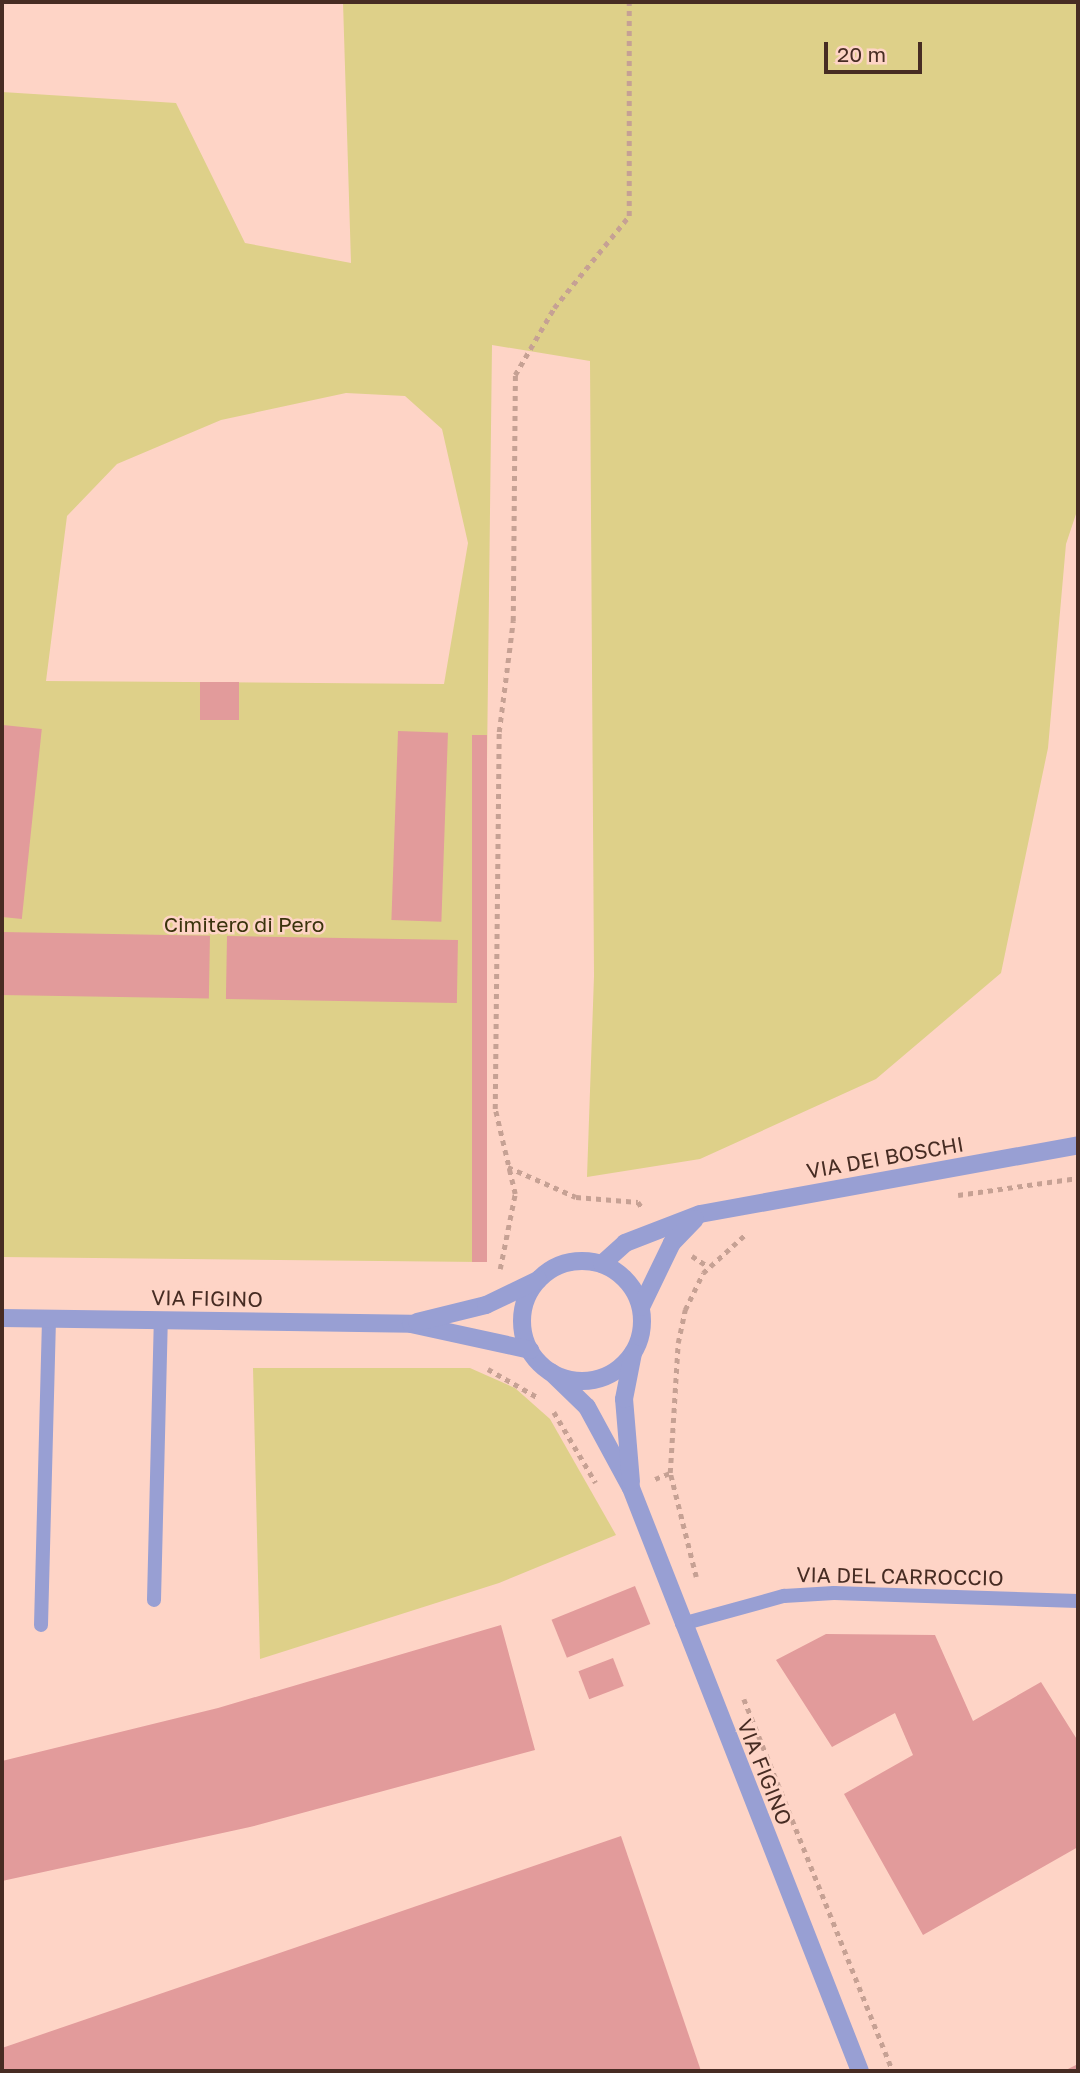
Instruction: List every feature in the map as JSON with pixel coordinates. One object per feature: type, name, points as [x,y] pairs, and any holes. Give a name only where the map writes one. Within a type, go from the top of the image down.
[{"type":"street","name":"VIA DEI BOSCHI","points":[[602,1264],[625,1243],[700,1214],[1078,1145]]},
{"type":"street","points":[[641,1307],[625,1279],[602,1264],[568,1262],[538,1280],[523,1313],[530,1350],[551,1372],[592,1380],[618,1369],[633,1353],[641,1307],[672,1243],[700,1214]]},
{"type":"street","name":"VIA FIGINO","points":[[411,1324],[486,1305],[538,1280]]},
{"type":"street","name":"VIA FIGINO","points":[[2,1318],[411,1324],[530,1350]]},
{"type":"street","name":"VIA FIGINO","points":[[631,1489],[624,1399],[633,1353]]},
{"type":"street","name":"VIA FIGINO","points":[[551,1372],[587,1407],[631,1489],[860,2071]]},
{"type":"lane","points":[[41,1625],[49,1319]]},
{"type":"lane","points":[[154,1600],[162,1320]]},
{"type":"lane","name":"VIA DEL CARROCCIO","points":[[682,1624],[784,1596],[834,1593],[1078,1601]]},
{"type":"path","points":[[498,1274],[515,1194],[495,1109],[499,732],[513,621],[516,375],[554,308],[629,216],[629,2]]},
{"type":"path","points":[[508,1167],[576,1197],[638,1202],[657,1230]]},
{"type":"path","points":[[954,1196],[1078,1178]]},
{"type":"path","points":[[696,1580],[670,1473],[678,1343],[685,1310],[709,1267],[750,1231]]},
{"type":"path","points":[[672,1243],[709,1267]]},
{"type":"path","points":[[483,1367],[516,1380],[552,1409],[606,1499],[631,1489]]},
{"type":"path","points":[[742,1695],[893,2071]]},
{"type":"green space","name":"Cimitero di Pero","points":[[343,2],[1078,2],[1078,508],[1066,544],[1048,748],[1001,973],[876,1079],[700,1159],[587,1177],[594,976],[590,361],[492,345],[481,1262],[2,1257],[2,92],[176,103],[245,243],[351,263]],"holes":[[[346,393],[405,396],[442,429],[468,543],[444,684],[46,681],[67,516],[117,464],[221,420]]]},
{"type":"green space","points":[[253,1368],[470,1368],[515,1388],[550,1419],[616,1535],[499,1583],[260,1659]]},
{"type":"building","points":[[200,682],[239,682],[239,720],[200,720]]},
{"type":"building","points":[[3,725],[42,729],[22,919],[2,917]]},
{"type":"building","points":[[398,731],[448,733],[441,922],[391,920]]},
{"type":"building","points":[[472,735],[487,735],[487,1262],[472,1262]]},
{"type":"building","points":[[2,932],[210,936],[209,999],[2,995]]},
{"type":"building","points":[[227,936],[458,940],[457,1003],[226,999]]},
{"type":"building","points":[[635,1586],[650,1624],[567,1658],[552,1620]]},
{"type":"building","points":[[501,1625],[535,1750],[250,1827],[2,1881],[2,1761],[218,1708]]},
{"type":"building","points":[[826,1634],[935,1635],[973,1721],[1041,1682],[1078,1741],[1078,1847],[923,1935],[844,1794],[913,1755],[895,1713],[832,1747],[776,1660]]},
{"type":"building","points":[[613,1658],[624,1686],[589,1699],[578,1671]]},
{"type":"building","points":[[621,1836],[701,2071],[2,2071],[2,2048]]},
{"type":"building","points":[[1078,2064],[1078,2071],[1064,2071]]}]
